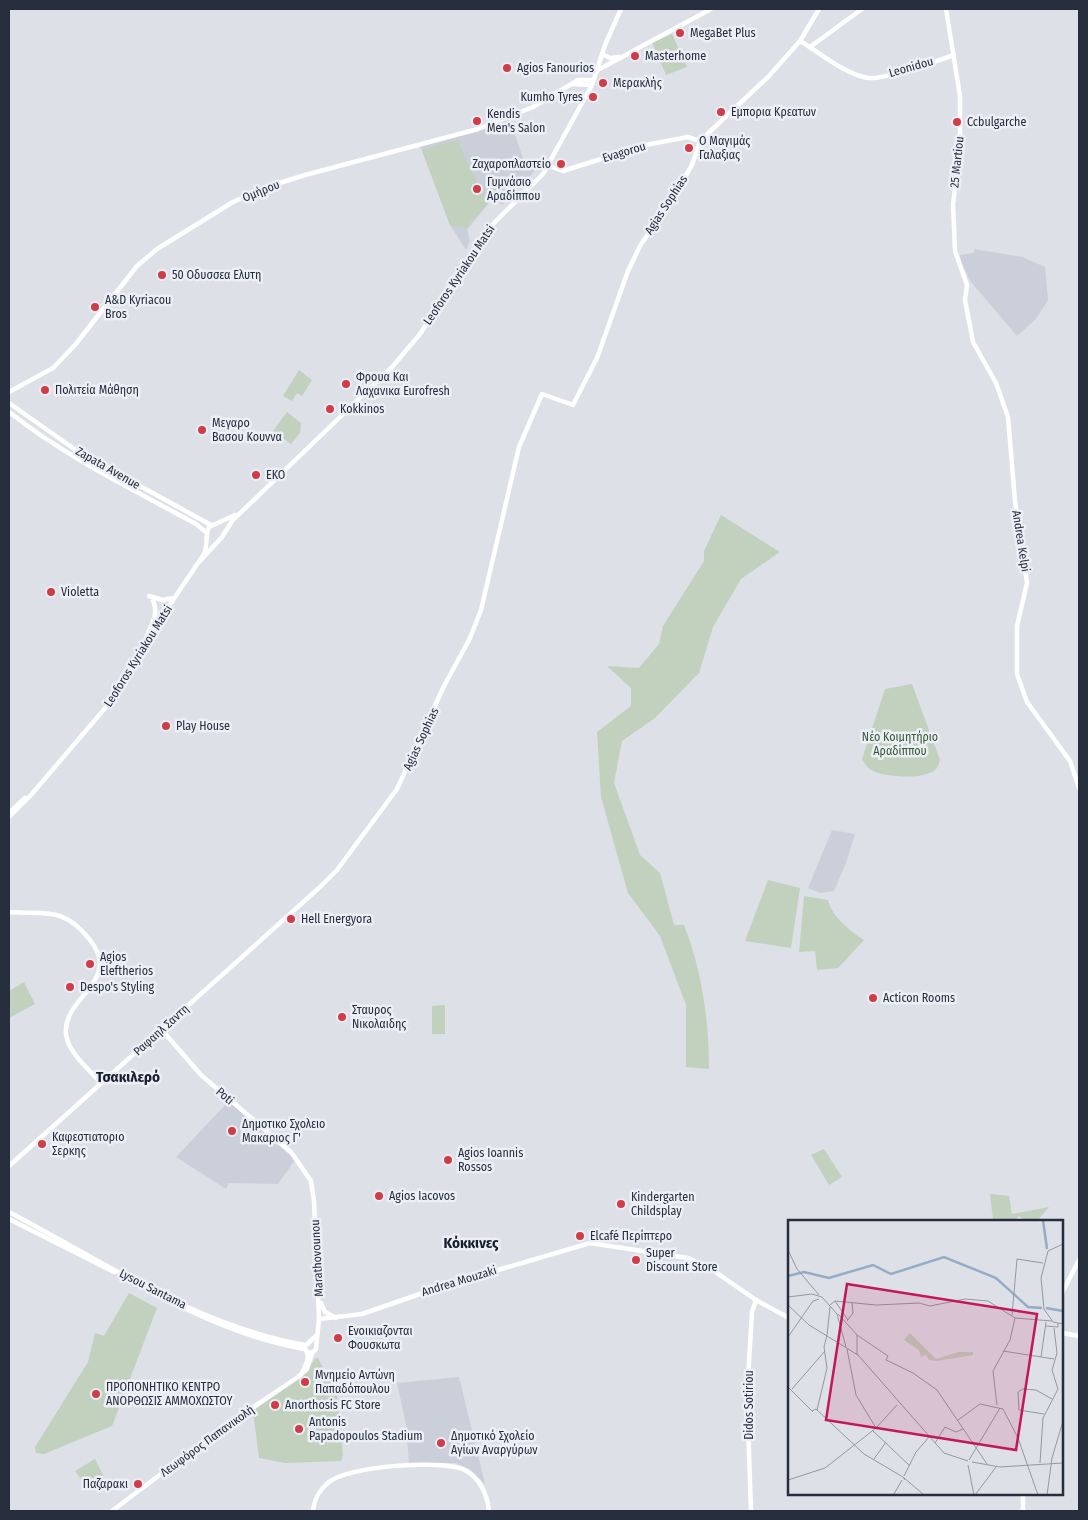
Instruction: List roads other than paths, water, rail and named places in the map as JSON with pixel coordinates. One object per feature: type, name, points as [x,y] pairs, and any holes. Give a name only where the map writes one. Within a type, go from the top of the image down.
[{"type":"street","name":"Leoforos Kyriakou Matsi","points":[[200,560],[219,540],[232,521],[393,366],[420,334],[494,223],[506,209],[540,179],[549,166],[592,82],[621,9]]},
{"type":"street","points":[[596,71],[711,9]]},
{"type":"street","name":"Agias Sophias","points":[[268,934],[338,870],[398,789],[443,688],[477,621],[496,538],[507,505],[519,447],[542,394],[573,405],[597,358],[628,271],[640,246],[692,165],[700,141],[715,125],[751,96],[800,41],[819,9]]},
{"type":"street","points":[[800,41],[810,47],[862,9]]},
{"type":"street","name":"25 Martiou","points":[[946,9],[961,114],[953,226],[955,251],[967,285]]},
{"type":"street","name":"Leonidou","points":[[810,47],[843,68],[868,78],[897,72],[954,55]]},
{"type":"street","points":[[602,54],[610,58],[625,54]]},
{"type":"street","name":"Ομήρου","points":[[9,392],[54,368],[75,346],[137,266],[157,249],[233,202],[267,187],[303,175],[478,129],[534,107],[570,84],[592,82]]},
{"type":"street","name":"Evagorou","points":[[549,166],[563,171],[645,145],[688,137],[700,141]]},
{"type":"street","name":"Andrea Kelpi","points":[[967,285],[965,300],[973,342],[1002,398],[1011,433],[1015,501],[1027,583],[1017,626],[1016,674],[1027,702],[1070,761],[1079,788]]},
{"type":"street","name":"Zapata Avenue","points":[[9,404],[80,453],[213,525]]},
{"type":"street","name":"Zapata Avenue","points":[[9,412],[80,460],[196,524],[207,535]]},
{"type":"street","name":"Leoforos Kyriakou Matsi","points":[[9,817],[112,700],[174,598],[200,560],[207,547],[207,535],[213,525],[247,507]]},
{"type":"street","points":[[213,525],[221,527],[223,533]]},
{"type":"street","points":[[207,535],[213,541],[219,540]]},
{"type":"street","points":[[149,596],[162,600],[174,598]]},
{"type":"street","points":[[143,650],[145,636],[156,614],[153,601]]},
{"type":"street","name":"Leoforos Kyriakou Matsi","points":[[9,812],[52,770]]},
{"type":"street","points":[[9,912],[49,912],[63,915],[89,938],[98,952],[101,961],[99,971],[92,985],[71,1014],[66,1030],[71,1047],[102,1083]]},
{"type":"street","name":"Ραφαηλ Σαντη","points":[[9,1166],[268,934]]},
{"type":"street","name":"Poti","points":[[162,1030],[201,1075],[291,1152],[310,1181]]},
{"type":"street","name":"Marathovounou","points":[[309,1347],[317,1335],[319,1319],[314,1202],[310,1181]]},
{"type":"street","name":"Lysou Santama","points":[[9,1212],[211,1318],[262,1337],[309,1347]]},
{"type":"street","name":"Lysou Santama","points":[[9,1220],[207,1320],[262,1340],[309,1347]]},
{"type":"street","name":"Andrea Mouzaki","points":[[319,1319],[362,1314],[565,1248],[587,1243],[688,1258],[711,1269],[756,1300],[788,1317]]},
{"type":"street","points":[[1063,1291],[1079,1260]]},
{"type":"street","points":[[319,1293],[324,1310],[337,1318]]},
{"type":"street","name":"Didos Sotiriou","points":[[751,1511],[747,1394],[752,1312],[756,1300]]},
{"type":"street","points":[[1063,1333],[1079,1336]]},
{"type":"street","name":"Λεωφόρος Παπανικολή","points":[[112,1511],[215,1433],[303,1372],[311,1363],[309,1347]]},
{"type":"street","points":[[313,1511],[316,1497],[322,1488],[338,1476],[367,1469],[444,1464],[461,1468],[473,1476],[485,1492],[488,1511]]},
{"type":"street","points":[[1023,1495],[1024,1511]]},
{"type":"place","name":"MegaBet Plus","points":[[680,33]]},
{"type":"place","name":"Masterhome","points":[[635,56]]},
{"type":"place","name":"Agios Fanourios","points":[[507,68]]},
{"type":"place","name":"Μερακλής","points":[[603,83]]},
{"type":"place","name":"Kumho Tyres","points":[[593,97]]},
{"type":"place","name":"Εμπορια Κρεατων","points":[[721,112]]},
{"type":"place","name":"Kendis Men's Salon","points":[[477,121]]},
{"type":"place","name":"Ccbulgarche","points":[[957,122]]},
{"type":"place","name":"Ο Μαγιμάς Γαλαξιας","points":[[689,148]]},
{"type":"place","name":"Ζαχαροπλαστείο","points":[[561,164]]},
{"type":"place","name":"Γυμνάσιο Αραδίππου","points":[[477,189]]},
{"type":"place","name":"50 Οδυσσεα Ελυτη","points":[[162,275]]},
{"type":"place","name":"A&D Kyriacou Bros","points":[[95,307]]},
{"type":"place","name":"Φρουα Και Λαχανικα Eurofresh","points":[[346,384]]},
{"type":"place","name":"Πολιτεία Μάθηση","points":[[45,390]]},
{"type":"place","name":"Kokkinos","points":[[330,409]]},
{"type":"place","name":"Μεγαρο Βασου Κουννα","points":[[202,430]]},
{"type":"place","name":"EKO","points":[[256,475]]},
{"type":"place","name":"Violetta","points":[[51,592]]},
{"type":"place","name":"Play House","points":[[166,726]]},
{"type":"place","name":"Hell Energyora","points":[[291,919]]},
{"type":"place","name":"Agios Eleftherios","points":[[90,964]]},
{"type":"place","name":"Despo's Styling","points":[[70,987]]},
{"type":"place","name":"Acticon Rooms","points":[[873,998]]},
{"type":"place","name":"Σταυρος Νικολαιδης","points":[[342,1017]]},
{"type":"place","name":"Δημοτικο Σχολειο Μακαριος Γ'","points":[[232,1131]]},
{"type":"place","name":"Καφεστιατοριο Σερκης","points":[[42,1144]]},
{"type":"place","name":"Agios Ioannis Rossos","points":[[448,1160]]},
{"type":"place","name":"Agios Iacovos","points":[[379,1196]]},
{"type":"place","name":"Kindergarten Childsplay","points":[[621,1204]]},
{"type":"place","name":"Elcafé Περίπτερο","points":[[580,1236]]},
{"type":"place","name":"Super Discount Store","points":[[636,1260]]},
{"type":"place","name":"Ενοικιαζονται Φουσκωτα","points":[[338,1338]]},
{"type":"place","name":"Μνημείο Αντώνη Παπαδόπουλου","points":[[305,1382]]},
{"type":"place","name":"ΠΡΟΠΟΝΗΤΙΚΟ ΚΕΝΤΡΟ ΑΝΟΡΘΩΣΙΣ ΑΜΜΟΧΩΣΤΟΥ","points":[[96,1394]]},
{"type":"place","name":"Anorthosis FC Store","points":[[275,1405]]},
{"type":"place","name":"Antonis Papadopoulos Stadium","points":[[299,1429]]},
{"type":"place","name":"Δημοτικό Σχολείο Αγίων Αναργύρων","points":[[441,1443]]},
{"type":"place","name":"Παζαρακι","points":[[138,1484]]},
{"type":"district","name":"Τσακιλερό","points":[[128,1077]]},
{"type":"district","name":"Κόκκινες","points":[[471,1243]]},
{"type":"park label","name":"Νέο Κοιμητήριο Αραδίππου","points":[[900,744]]}]
